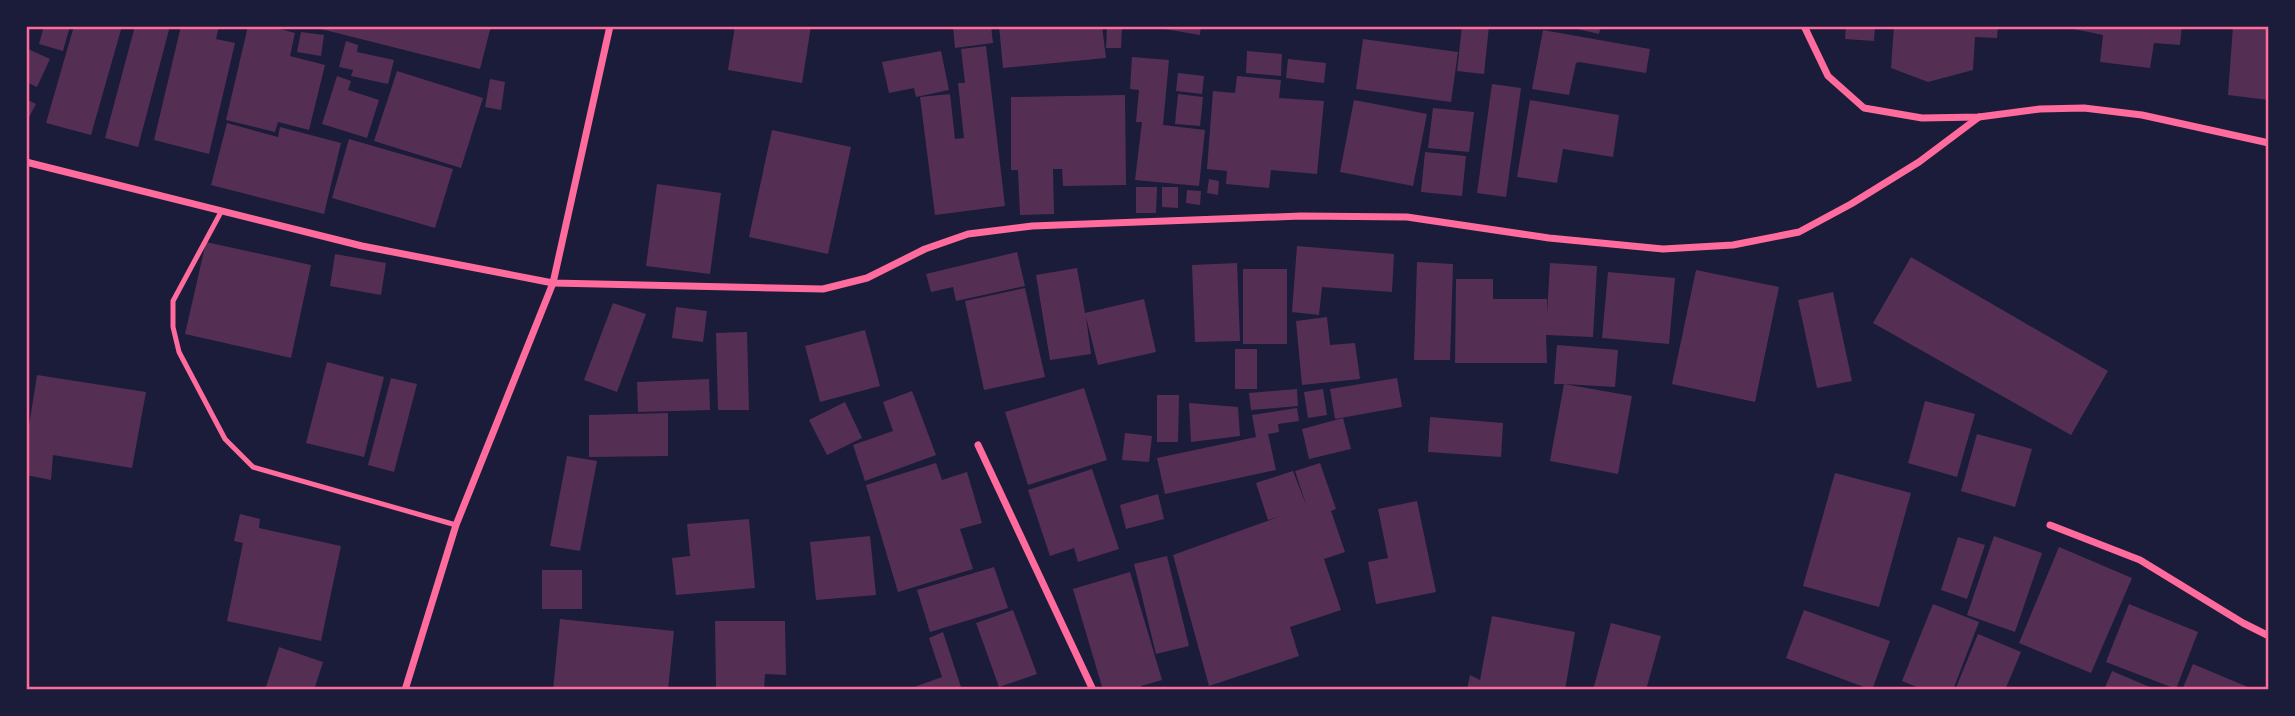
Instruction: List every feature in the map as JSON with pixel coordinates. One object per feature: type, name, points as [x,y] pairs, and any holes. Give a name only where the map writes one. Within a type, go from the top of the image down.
[{"type":"street","points":[[405,690],[456,525],[553,283],[610,26]]},
{"type":"street","points":[[1804,26],[1828,76],[1864,108],[1922,118],[1979,117],[2040,109],[2084,108],[2142,115],[2269,143]]},
{"type":"street","points":[[26,162],[362,246],[553,283],[823,289],[867,278],[925,249],[968,234],[1032,226],[1221,218],[1407,217],[1549,238],[1663,249],[1732,245],[1799,232],[1919,162],[1979,117]]},
{"type":"street","points":[[978,445],[1093,690]]},
{"type":"street","points":[[2050,525],[2140,560],[2269,636]]},
{"type":"lane","points":[[221,212],[173,301],[173,327],[179,352],[225,439],[253,467],[456,525]]},
{"type":"building","points":[[44,26],[70,26],[63,51],[39,44]]},
{"type":"building","points":[[74,26],[122,26],[91,135],[46,123]]},
{"type":"building","points":[[135,26],[170,26],[138,147],[105,138]]},
{"type":"building","points":[[181,26],[219,26],[216,39],[235,43],[209,154],[154,140]]},
{"type":"building","points":[[248,26],[269,26],[295,33],[290,56],[325,65],[309,130],[278,122],[275,132],[226,120]]},
{"type":"building","points":[[309,26],[491,26],[480,69]]},
{"type":"building","points":[[735,26],[811,26],[802,83],[728,70]]},
{"type":"building","points":[[953,26],[991,26],[993,43],[955,48]]},
{"type":"building","points":[[999,26],[1102,26],[1106,58],[1003,68]]},
{"type":"building","points":[[1107,26],[1122,26],[1121,48],[1106,48]]},
{"type":"building","points":[[1147,26],[1201,26],[1200,35]]},
{"type":"building","points":[[1462,26],[1489,26],[1484,74],[1457,71]]},
{"type":"building","points":[[1565,26],[1601,26],[1599,34]]},
{"type":"building","points":[[1846,26],[1875,26],[1874,41],[1845,39]]},
{"type":"building","points":[[1894,26],[1998,26],[1997,38],[1975,37],[1973,70],[1928,82],[1891,68]]},
{"type":"building","points":[[2059,26],[2182,26],[2180,45],[2154,43],[2150,68],[2100,62],[2103,35]]},
{"type":"building","points":[[2233,26],[2269,26],[2269,100],[2228,95]]},
{"type":"building","points":[[1543,30],[1650,49],[1646,73],[1579,62],[1576,63],[1569,95],[1532,89]]},
{"type":"building","points":[[301,32],[324,35],[321,56],[297,52]]},
{"type":"building","points":[[1363,39],[1458,52],[1451,102],[1356,89]]},
{"type":"building","points":[[346,41],[358,45],[357,52],[394,60],[388,84],[351,76],[353,70],[339,67]]},
{"type":"building","points":[[986,46],[1005,206],[935,215],[920,97],[950,94],[955,139],[964,138],[958,83],[965,83],[961,49]]},
{"type":"building","points":[[26,48],[50,59],[37,87],[26,82]]},
{"type":"building","points":[[941,51],[949,90],[916,97],[914,88],[889,93],[882,62]]},
{"type":"building","points":[[1247,51],[1282,54],[1281,76],[1246,73]]},
{"type":"building","points":[[1132,57],[1169,60],[1163,125],[1205,130],[1199,186],[1135,180],[1142,122],[1136,122],[1139,90],[1130,89]]},
{"type":"building","points":[[1288,59],[1326,63],[1324,83],[1286,78]]},
{"type":"building","points":[[397,71],[483,98],[461,168],[374,141]]},
{"type":"building","points":[[1178,73],[1204,76],[1202,94],[1176,91]]},
{"type":"building","points":[[337,76],[351,81],[348,90],[379,100],[367,138],[322,124]]},
{"type":"building","points":[[1237,76],[1281,80],[1279,98],[1324,101],[1317,174],[1271,170],[1269,188],[1226,184],[1227,171],[1207,169],[1213,91],[1235,93]]},
{"type":"building","points":[[490,79],[505,82],[501,110],[485,107]]},
{"type":"building","points":[[1492,84],[1521,88],[1506,197],[1477,193]]},
{"type":"building","points":[[1178,94],[1203,97],[1200,126],[1175,124]]},
{"type":"building","points":[[1125,95],[1126,185],[1063,186],[1062,169],[1053,169],[1054,214],[1020,215],[1018,170],[1011,170],[1011,97]]},
{"type":"building","points":[[26,99],[36,104],[26,123]]},
{"type":"building","points":[[1354,100],[1427,114],[1413,186],[1340,172]]},
{"type":"building","points":[[1530,100],[1619,115],[1613,157],[1563,149],[1557,183],[1517,177]]},
{"type":"building","points":[[1433,108],[1474,112],[1469,152],[1428,148]]},
{"type":"building","points":[[227,123],[278,137],[280,127],[341,143],[324,214],[211,185]]},
{"type":"building","points":[[772,130],[851,147],[828,254],[749,237]]},
{"type":"building","points":[[349,139],[453,169],[435,228],[332,198]]},
{"type":"building","points":[[1425,152],[1466,156],[1462,196],[1421,192]]},
{"type":"building","points":[[1209,179],[1219,181],[1218,195],[1207,193]]},
{"type":"building","points":[[657,184],[721,193],[710,274],[646,266]]},
{"type":"building","points":[[1136,187],[1157,187],[1156,213],[1136,213]]},
{"type":"building","points":[[1162,187],[1178,187],[1178,208],[1162,207]]},
{"type":"building","points":[[1187,190],[1201,191],[1200,205],[1186,203]]},
{"type":"building","points":[[206,242],[311,265],[291,358],[185,334]]},
{"type":"building","points":[[1297,246],[1394,254],[1392,292],[1322,287],[1319,315],[1292,312]]},
{"type":"building","points":[[1017,252],[1025,286],[956,301],[953,287],[931,292],[926,274]]},
{"type":"building","points":[[335,254],[386,263],[381,295],[330,286]]},
{"type":"building","points":[[1911,257],[2108,371],[2071,435],[1873,323]]},
{"type":"building","points":[[1417,262],[1453,264],[1450,360],[1414,360]]},
{"type":"building","points":[[1237,263],[1240,341],[1195,342],[1192,265]]},
{"type":"building","points":[[1550,263],[1597,266],[1593,337],[1546,335],[1547,363],[1455,363],[1456,279],[1493,279],[1493,299],[1547,299],[1547,314]]},
{"type":"building","points":[[1077,268],[1085,313],[1144,299],[1156,352],[1098,365],[1086,317],[1091,354],[1050,360],[1036,275]]},
{"type":"building","points":[[1243,269],[1287,269],[1287,344],[1243,344]]},
{"type":"building","points":[[1696,270],[1779,287],[1755,402],[1672,384]]},
{"type":"building","points":[[1608,272],[1675,278],[1669,344],[1602,338]]},
{"type":"building","points":[[1025,288],[1045,377],[984,390],[965,301]]},
{"type":"building","points":[[1833,292],[1852,381],[1817,388],[1798,300]]},
{"type":"building","points":[[613,303],[646,314],[617,392],[584,380]]},
{"type":"building","points":[[676,307],[707,311],[703,342],[672,338]]},
{"type":"building","points":[[1327,317],[1330,345],[1355,343],[1360,379],[1302,385],[1296,321]]},
{"type":"building","points":[[865,330],[880,386],[820,402],[805,346]]},
{"type":"building","points":[[747,332],[749,410],[718,410],[716,333]]},
{"type":"building","points":[[1557,345],[1618,350],[1615,387],[1554,384]]},
{"type":"building","points":[[1235,349],[1257,349],[1257,389],[1235,389]]},
{"type":"building","points":[[327,362],[384,377],[364,457],[306,443]]},
{"type":"building","points":[[37,375],[146,392],[132,468],[53,455],[51,480],[26,475],[26,445]]},
{"type":"building","points":[[391,378],[417,384],[394,472],[368,465]]},
{"type":"building","points":[[1397,378],[1402,407],[1335,419],[1330,389]]},
{"type":"building","points":[[709,379],[710,410],[638,412],[637,382]]},
{"type":"building","points":[[1564,384],[1632,396],[1618,474],[1550,461]]},
{"type":"building","points":[[1084,388],[1107,460],[1028,485],[1005,412]]},
{"type":"building","points":[[1297,389],[1298,406],[1251,410],[1249,393]]},
{"type":"building","points":[[1323,389],[1327,415],[1308,418],[1304,392]]},
{"type":"building","points":[[912,391],[936,455],[865,481],[853,445],[893,431],[883,402]]},
{"type":"building","points":[[1157,395],[1179,395],[1178,442],[1157,442]]},
{"type":"building","points":[[1925,401],[1975,414],[1957,477],[1908,463]]},
{"type":"building","points":[[845,402],[862,438],[827,455],[809,420]]},
{"type":"building","points":[[1189,403],[1238,407],[1240,436],[1191,442]]},
{"type":"building","points":[[1297,408],[1299,421],[1278,424],[1279,432],[1268,434],[1276,470],[1165,494],[1157,458],[1256,437],[1252,415]]},
{"type":"building","points":[[668,413],[668,456],[589,457],[589,415]]},
{"type":"building","points":[[1430,417],[1503,423],[1501,457],[1428,452]]},
{"type":"building","points":[[1343,418],[1351,449],[1309,459],[1302,429]]},
{"type":"building","points":[[1125,433],[1152,436],[1149,462],[1122,460]]},
{"type":"building","points":[[1977,434],[2032,449],[2015,507],[1961,491]]},
{"type":"building","points":[[567,456],[597,461],[580,551],[550,546]]},
{"type":"building","points":[[936,463],[942,480],[967,472],[982,523],[960,529],[973,569],[898,592],[866,485]]},
{"type":"building","points":[[1320,463],[1336,509],[1331,511],[1345,552],[1324,559],[1341,610],[1290,627],[1299,656],[1209,686],[1173,555],[1281,516],[1268,520],[1256,483],[1293,471],[1307,507],[1295,471]]},
{"type":"building","points":[[1092,469],[1119,549],[1078,562],[1074,548],[1050,556],[1028,490]]},
{"type":"building","points":[[1835,473],[1911,493],[1879,607],[1803,586]]},
{"type":"building","points":[[1158,494],[1164,519],[1126,529],[1120,505]]},
{"type":"building","points":[[1417,501],[1436,592],[1376,604],[1368,562],[1388,558],[1378,509]]},
{"type":"building","points":[[240,514],[260,519],[259,528],[341,546],[321,641],[227,621],[243,543],[234,541]]},
{"type":"building","points":[[749,519],[755,588],[676,595],[672,558],[690,556],[687,524]]},
{"type":"building","points":[[870,536],[876,595],[816,600],[810,542]]},
{"type":"building","points":[[1994,536],[2042,553],[2015,632],[1967,615]]},
{"type":"building","points":[[1958,537],[1985,545],[1967,599],[1941,590]]},
{"type":"building","points":[[2059,547],[2132,578],[2091,673],[2019,643]]},
{"type":"building","points":[[1167,556],[1189,646],[1156,654],[1134,564]]},
{"type":"building","points":[[994,567],[1008,608],[930,632],[917,590]]},
{"type":"building","points":[[542,570],[582,570],[582,609],[542,609]]},
{"type":"building","points":[[1130,572],[1162,680],[1141,686],[1142,690],[1103,690],[1073,589]]},
{"type":"building","points":[[1933,604],[1979,622],[1953,690],[1924,690],[1902,681]]},
{"type":"building","points":[[2129,604],[2198,632],[2176,689],[2106,662]]},
{"type":"building","points":[[1013,610],[1037,674],[999,687],[976,623]]},
{"type":"building","points":[[1804,610],[1890,641],[1872,690],[1786,658]]},
{"type":"building","points":[[1492,616],[1575,632],[1565,690],[1467,690],[1470,675],[1480,680]]},
{"type":"building","points":[[560,619],[674,631],[668,690],[553,690]]},
{"type":"building","points":[[715,621],[785,621],[786,675],[765,674],[764,690],[716,690]]},
{"type":"building","points":[[1611,623],[1661,636],[1646,690],[1593,690]]},
{"type":"building","points":[[943,632],[962,690],[906,690],[942,677],[929,638]]},
{"type":"building","points":[[1978,634],[2021,652],[2005,690],[1955,690]]},
{"type":"building","points":[[279,647],[323,662],[314,690],[265,690]]},
{"type":"building","points":[[2193,664],[2255,690],[2182,690]]},
{"type":"building","points":[[2112,671],[2157,690],[2104,690]]}]
